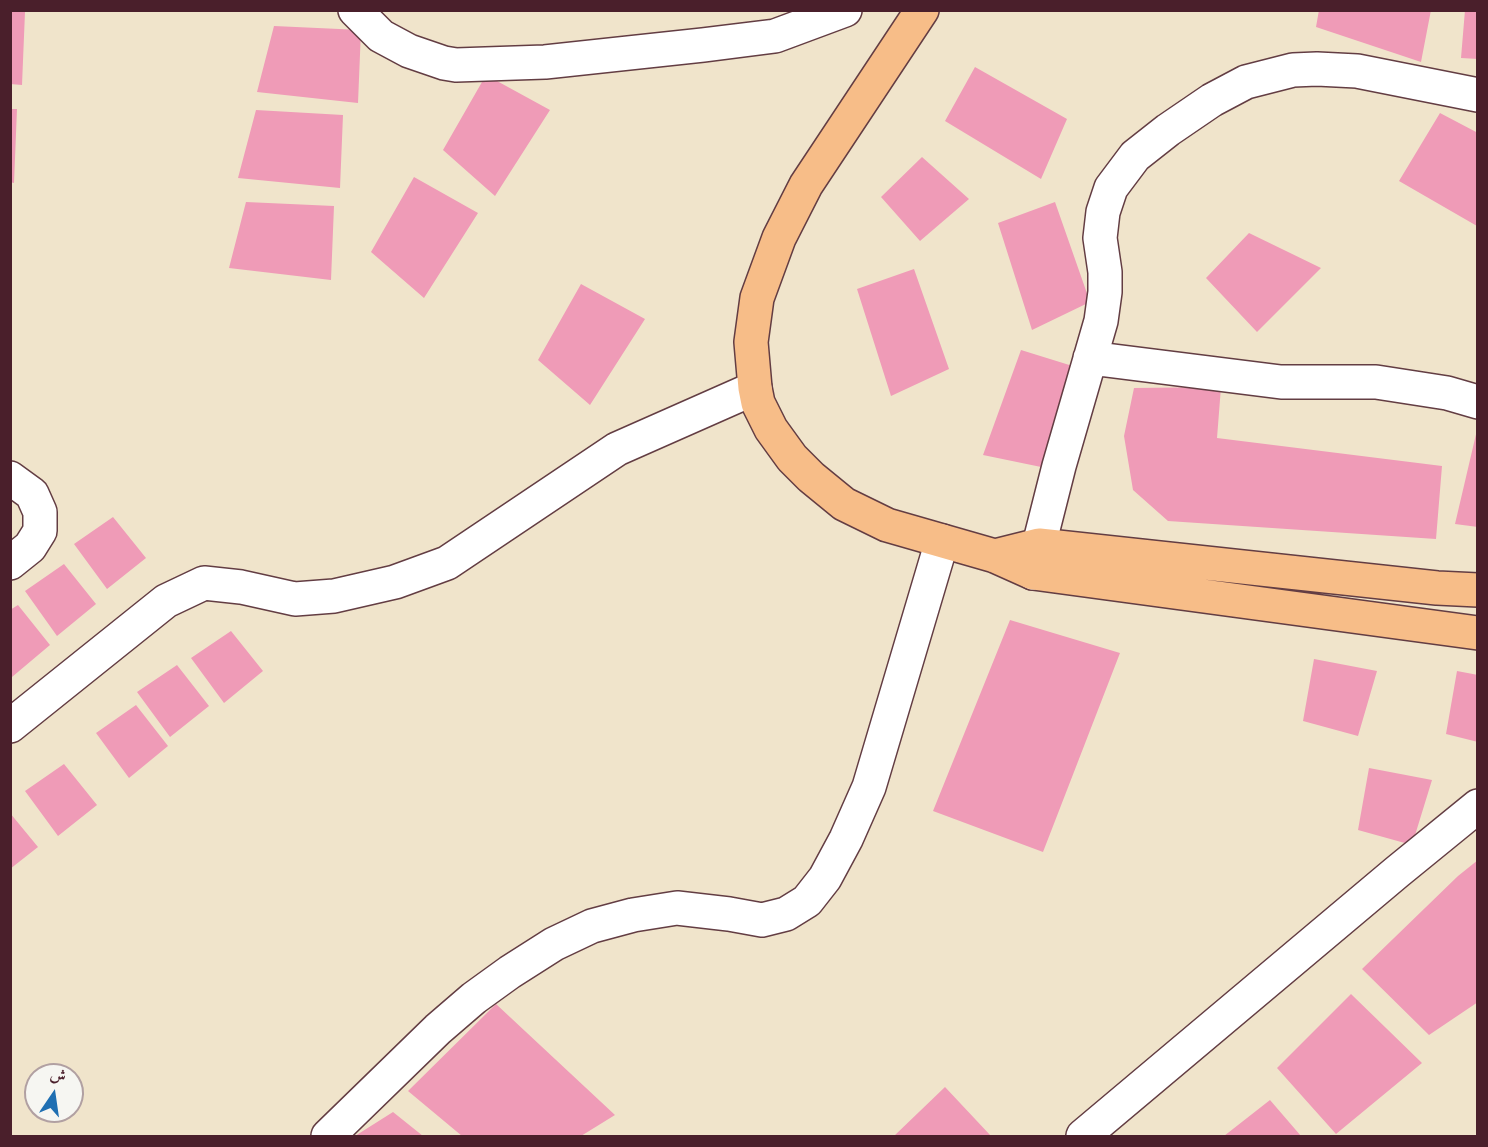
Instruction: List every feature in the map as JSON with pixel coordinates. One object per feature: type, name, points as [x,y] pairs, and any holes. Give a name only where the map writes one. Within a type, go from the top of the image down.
[{"type":"main road","points":[[919,13],[806,185],[779,238],[757,298],[751,342],[758,403],[771,429],[792,458],[844,504],[887,525],[995,555],[1478,590]]},
{"type":"main road","points":[[1036,559],[1478,633]]},
{"type":"street","points":[[355,10],[381,36],[410,51],[456,65],[545,62],[775,36],[845,10]]},
{"type":"street","points":[[1036,559],[1059,466],[1101,321],[1105,292],[1105,272],[1100,238],[1103,212],[1111,188],[1135,156],[1212,100],[1246,82],[1293,70],[1357,71],[1478,95]]},
{"type":"street","points":[[1090,358],[1281,382],[1376,382],[1447,393],[1478,402]]},
{"type":"street","points":[[10,726],[166,601],[204,583],[242,587],[295,599],[334,596],[395,582],[447,563],[617,449],[755,388]]},
{"type":"street","points":[[10,478],[32,494],[40,512],[40,531],[30,547],[10,562]]},
{"type":"street","points":[[328,1137],[438,1029],[510,972],[554,944],[592,926],[633,915],[677,908],[762,920],[786,914],[807,901],[825,878],[846,839],[869,787],[942,541]]},
{"type":"street","points":[[1083,1137],[1478,806]]},
{"type":"building","points":[[1319,10],[1431,10],[1421,62],[1316,27]]},
{"type":"building","points":[[1465,10],[1478,10],[1478,59],[1461,58]]},
{"type":"building","points":[[10,11],[25,12],[22,85],[10,84]]},
{"type":"building","points":[[274,26],[361,30],[358,103],[257,92]]},
{"type":"building","points":[[975,67],[1067,119],[1041,179],[945,121]]},
{"type":"building","points":[[486,75],[550,110],[495,196],[443,150]]},
{"type":"building","points":[[10,109],[17,109],[14,183],[10,182]]},
{"type":"building","points":[[256,110],[343,115],[340,188],[238,178]]},
{"type":"building","points":[[1440,113],[1478,133],[1477,226],[1399,181]]},
{"type":"building","points":[[922,157],[969,199],[920,241],[881,197]]},
{"type":"building","points":[[414,177],[478,213],[424,298],[371,252]]},
{"type":"building","points":[[246,202],[334,206],[331,280],[229,268]]},
{"type":"building","points":[[1055,202],[1090,302],[1032,330],[998,223]]},
{"type":"building","points":[[1249,233],[1321,268],[1257,332],[1206,278]]},
{"type":"building","points":[[914,269],[949,369],[891,396],[857,289]]},
{"type":"building","points":[[581,284],[645,319],[590,405],[538,360]]},
{"type":"building","points":[[1021,350],[1079,368],[1046,468],[983,455]]},
{"type":"building","points":[[1221,387],[1217,438],[1442,466],[1436,539],[1168,521],[1133,490],[1124,436],[1134,388]]},
{"type":"building","points":[[1478,430],[1478,527],[1455,524]]},
{"type":"building","points":[[113,517],[146,558],[107,589],[74,544]]},
{"type":"building","points":[[64,564],[96,604],[57,636],[25,591]]},
{"type":"building","points":[[18,605],[50,645],[12,677],[10,675],[10,610]]},
{"type":"building","points":[[1010,620],[1120,653],[1043,852],[933,811]]},
{"type":"building","points":[[231,631],[263,671],[224,703],[191,658]]},
{"type":"building","points":[[1314,659],[1377,671],[1358,736],[1303,721]]},
{"type":"building","points":[[177,665],[209,706],[170,737],[137,692]]},
{"type":"building","points":[[1457,671],[1478,675],[1478,742],[1446,734]]},
{"type":"building","points":[[136,705],[168,746],[129,778],[96,733]]},
{"type":"building","points":[[64,764],[97,805],[58,836],[25,791]]},
{"type":"building","points":[[1369,768],[1432,780],[1412,845],[1358,830]]},
{"type":"building","points":[[10,813],[38,847],[10,869]]},
{"type":"building","points":[[1478,860],[1478,1002],[1429,1035],[1362,969],[1458,876]]},
{"type":"building","points":[[1351,994],[1422,1063],[1336,1134],[1277,1068]]},
{"type":"building","points":[[496,1004],[615,1115],[581,1136],[462,1136],[408,1091]]},
{"type":"building","points":[[945,1087],[991,1136],[894,1136]]},
{"type":"building","points":[[1270,1100],[1301,1136],[1224,1136]]},
{"type":"building","points":[[393,1112],[423,1136],[355,1136]]}]
